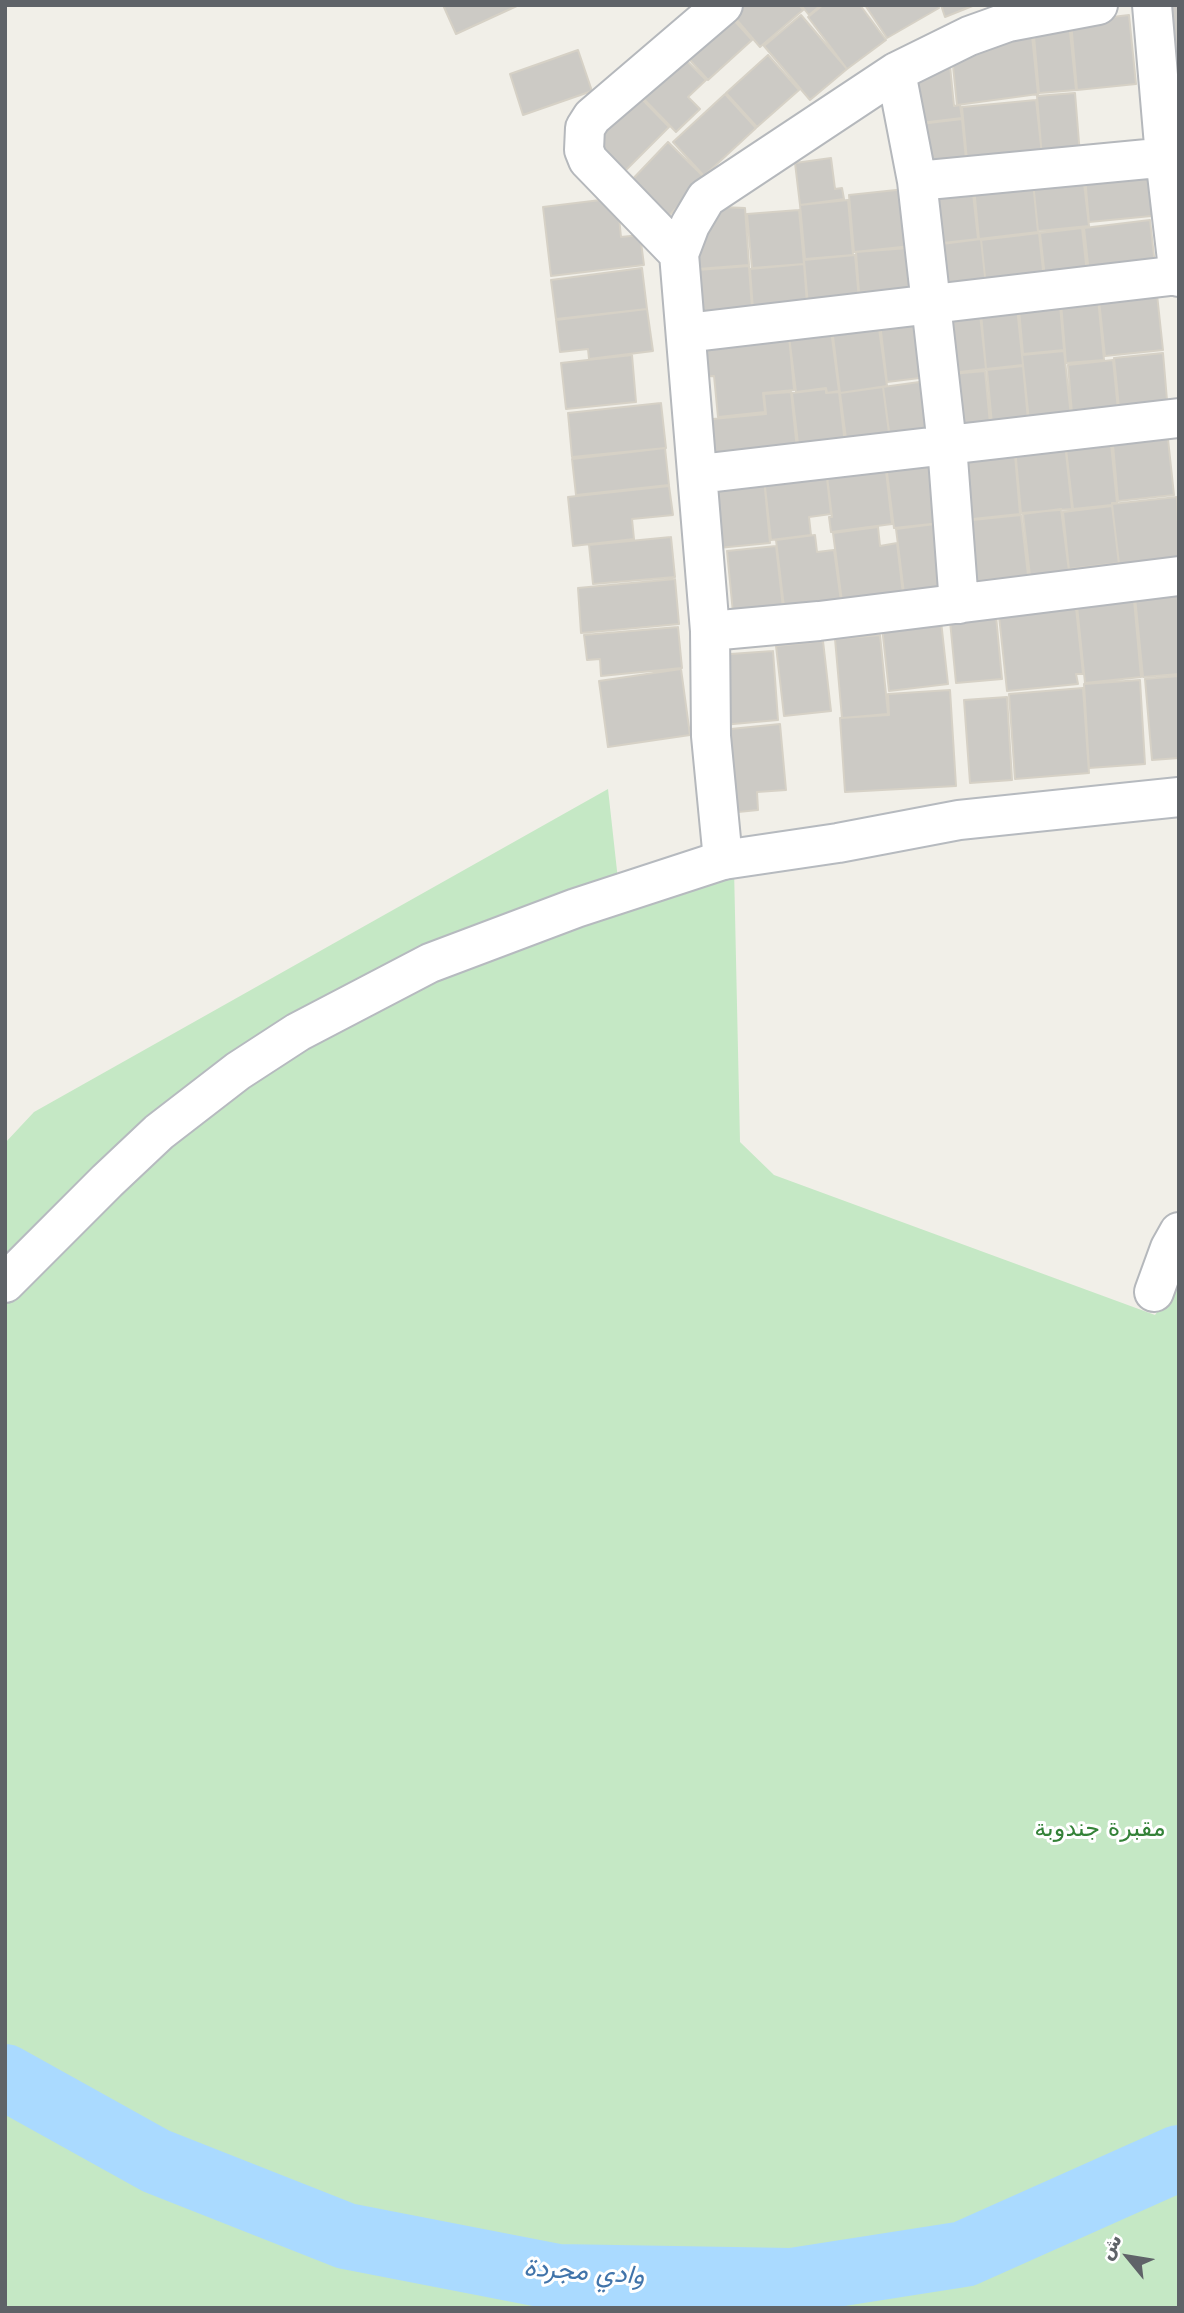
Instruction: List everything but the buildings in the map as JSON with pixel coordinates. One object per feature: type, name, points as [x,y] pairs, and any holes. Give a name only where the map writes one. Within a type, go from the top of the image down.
[{"type":"street","points":[[679,254],[588,160],[584,150],[585,128],[592,117],[723,5]]},
{"type":"street","points":[[723,860],[711,736],[710,631],[699,474],[679,254],[690,225],[706,198],[896,72],[969,36],[1008,22],[1098,5]]},
{"type":"street","points":[[686,333],[1179,276],[1172,156],[1152,5]]},
{"type":"street","points":[[896,72],[917,181],[947,445],[959,604]]},
{"type":"street","points":[[917,181],[1172,156]]},
{"type":"street","points":[[699,474],[1179,418]]},
{"type":"street","points":[[710,631],[820,621],[1179,576]]},
{"type":"street","points":[[5,1283],[159,1132],[237,1071],[298,1032],[430,963],[566,911],[723,860],[838,843],[959,820],[1179,797]]},
{"type":"street","points":[[1154,1292],[1170,1248],[1179,1232]]},
{"type":"green space","name":"مقبرة جندوبة","points":[[608,789],[620,898],[734,868],[740,1142],[774,1175],[1155,1315],[1179,1281],[1179,2308],[5,2308],[5,1143],[34,1112]]},
{"type":"waterway","name":"وادي مجردة","points":[[5,2077],[156,2161],[346,2236],[557,2277],[791,2281],[964,2254],[1179,2158]]}]
